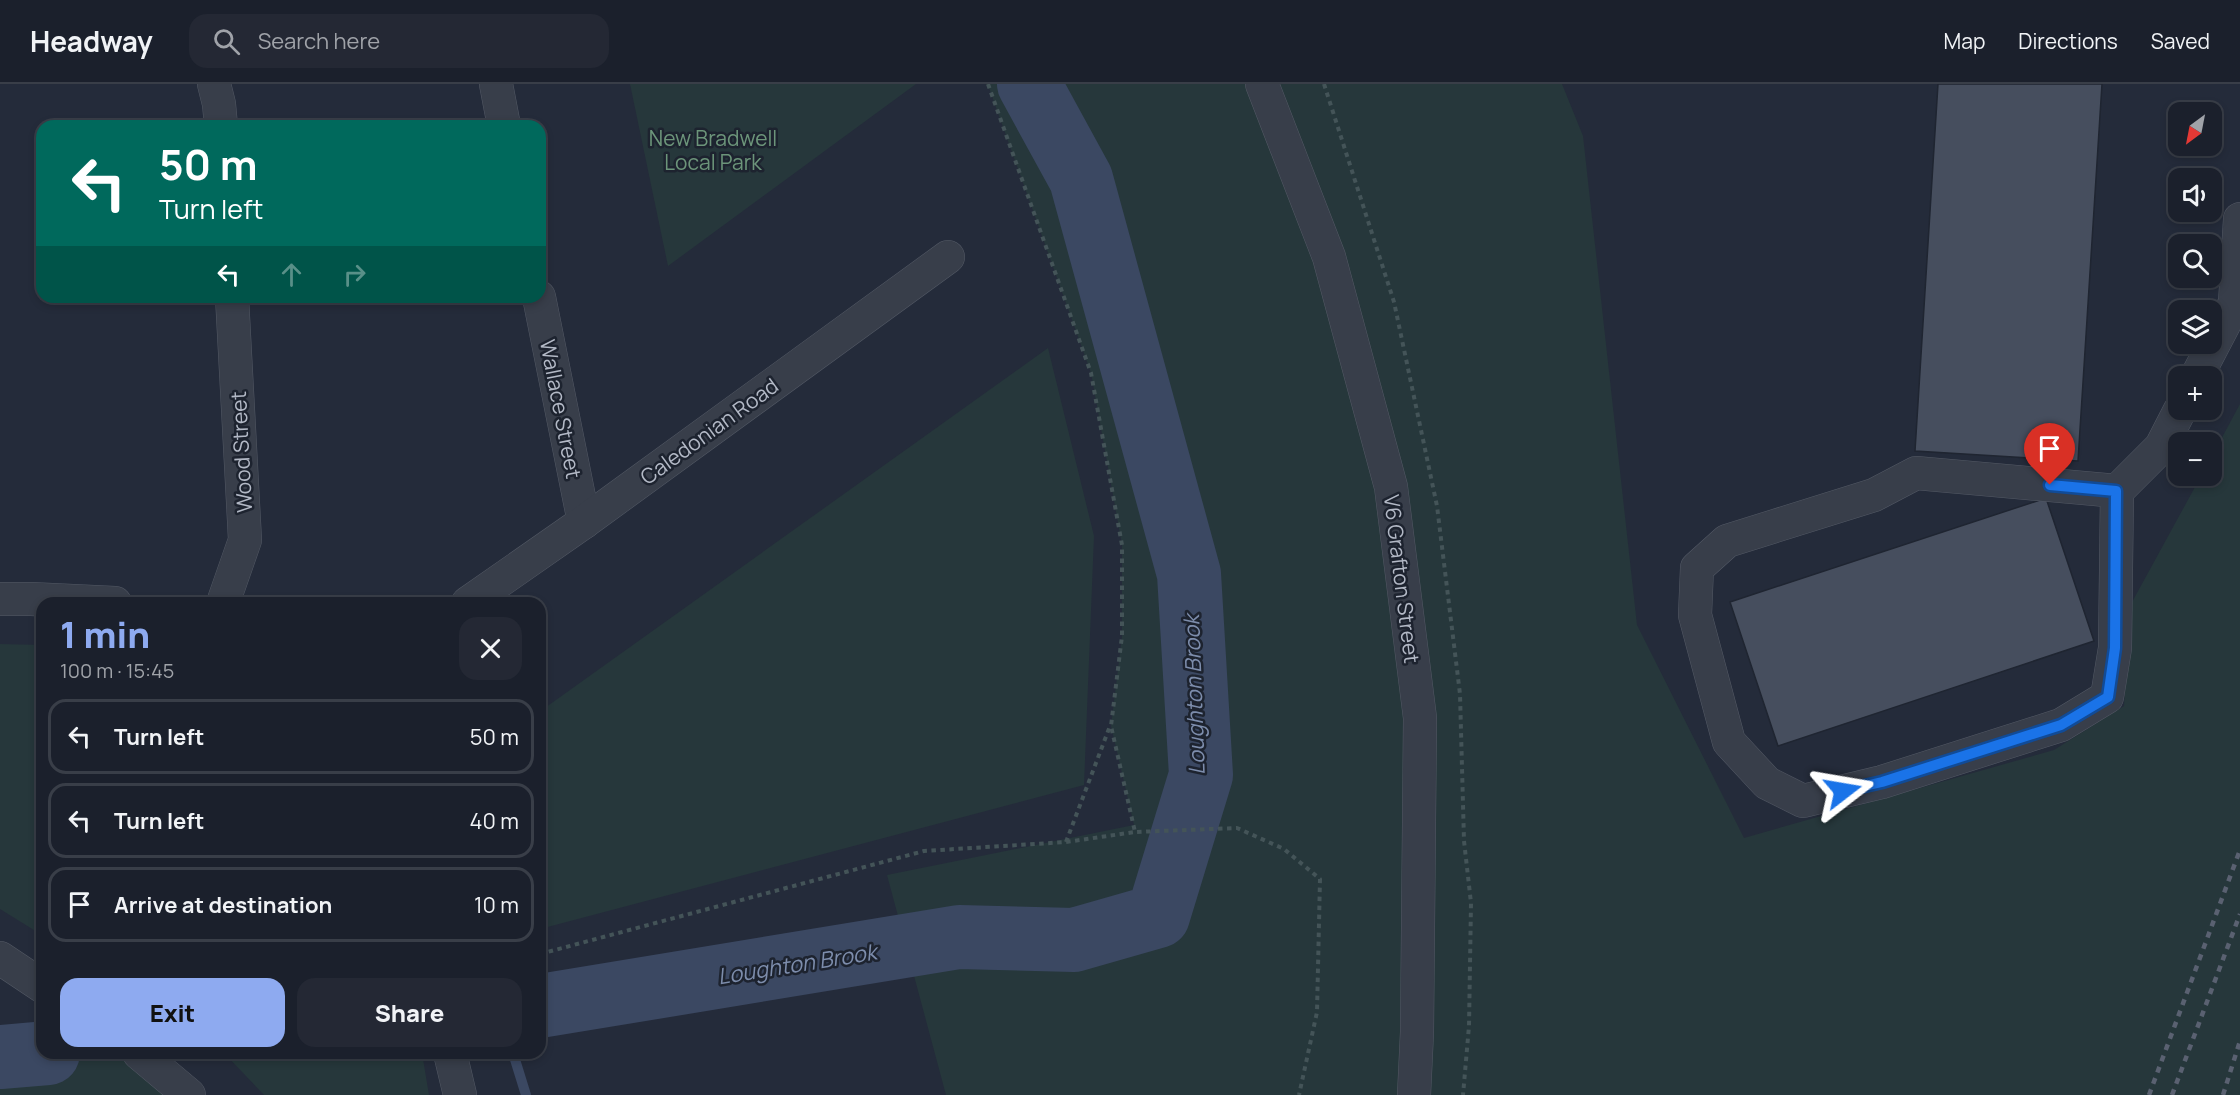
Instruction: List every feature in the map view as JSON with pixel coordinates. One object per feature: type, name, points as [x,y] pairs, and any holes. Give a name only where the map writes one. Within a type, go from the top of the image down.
[{"type":"street","points":[[213,84],[219,104],[220,120]]},
{"type":"street","points":[[496,84],[503,120]]},
{"type":"street","name":"V6 Grafton Street","points":[[1262,84],[1329,257],[1391,488],[1420,718],[1417,1032],[1414,1095]]},
{"type":"street","points":[[2202,366],[2235,303],[2240,219]]},
{"type":"street","name":"Caledonian Road","points":[[477,597],[584,522],[948,257]]},
{"type":"street","name":"Wood Street","points":[[225,597],[245,540],[232,303]]},
{"type":"street","name":"Wallace Street","points":[[540,303],[584,522]]},
{"type":"street","points":[[2116,491],[1916,473],[1874,495],[1727,540],[1697,568],[1695,615],[1729,742],[1767,783],[1803,801],[1882,782],[2061,725],[2108,697],[2115,648],[2116,491],[2161,447],[2175,420]]},
{"type":"street","points":[[0,599],[36,599]]},
{"type":"street","points":[[0,958],[36,982]]},
{"type":"street","points":[[146,1059],[184,1090]]},
{"type":"street","points":[[452,1059],[460,1095]]},
{"type":"path","points":[[988,84],[1090,373],[1122,545],[1122,636],[1110,726],[1066,842]]},
{"type":"path","points":[[1110,726],[1135,832]]},
{"type":"path","points":[[546,952],[924,851],[1066,842],[1135,832],[1237,828],[1284,849],[1320,879],[1317,1012],[1299,1095]]},
{"type":"green space","name":"New Bradwell Local Park","points":[[630,84],[916,84],[668,266]]},
{"type":"green space","points":[[985,84],[1562,84],[1583,136],[1637,625],[1744,838],[2054,750],[2124,706],[2131,604],[2196,486],[2222,486],[2222,438],[2240,404],[2240,1095],[946,1095],[887,875],[1134,825],[1111,726],[1122,636],[1122,545],[1091,373],[988,85]]},
{"type":"green space","points":[[1048,348],[1094,536],[1084,785],[546,927],[546,707]]},
{"type":"green space","points":[[0,644],[36,645],[36,931],[0,909]]},
{"type":"green space","points":[[36,1054],[36,1059],[148,1059],[189,1095],[0,1095],[0,1057]]},
{"type":"green space","points":[[230,1059],[423,1059],[429,1095],[264,1095]]},
{"type":"building","points":[[1938,84],[2102,84],[2078,461],[1915,451]]},
{"type":"building","points":[[2046,498],[2094,641],[1778,746],[1730,602]]},
{"type":"waterway","name":"Loughton Brook","points":[[546,1005],[959,937],[1074,940],[1158,916],[1201,775],[1189,574],[1081,179],[1029,84]]},
{"type":"waterway","name":"Loughton Brook","points":[[0,1057],[36,1054]]},
{"type":"waterway","points":[[515,1059],[526,1095]]},
{"type":"railway","points":[[2149,1095],[2240,850]]},
{"type":"railway","points":[[2172,1095],[2240,914]]},
{"type":"railway","points":[[2223,1095],[2240,1041]]},
{"type":"route","points":[[1843,791],[1882,782],[2061,725],[2108,697],[2115,648],[2116,491],[2050,485]]}]
